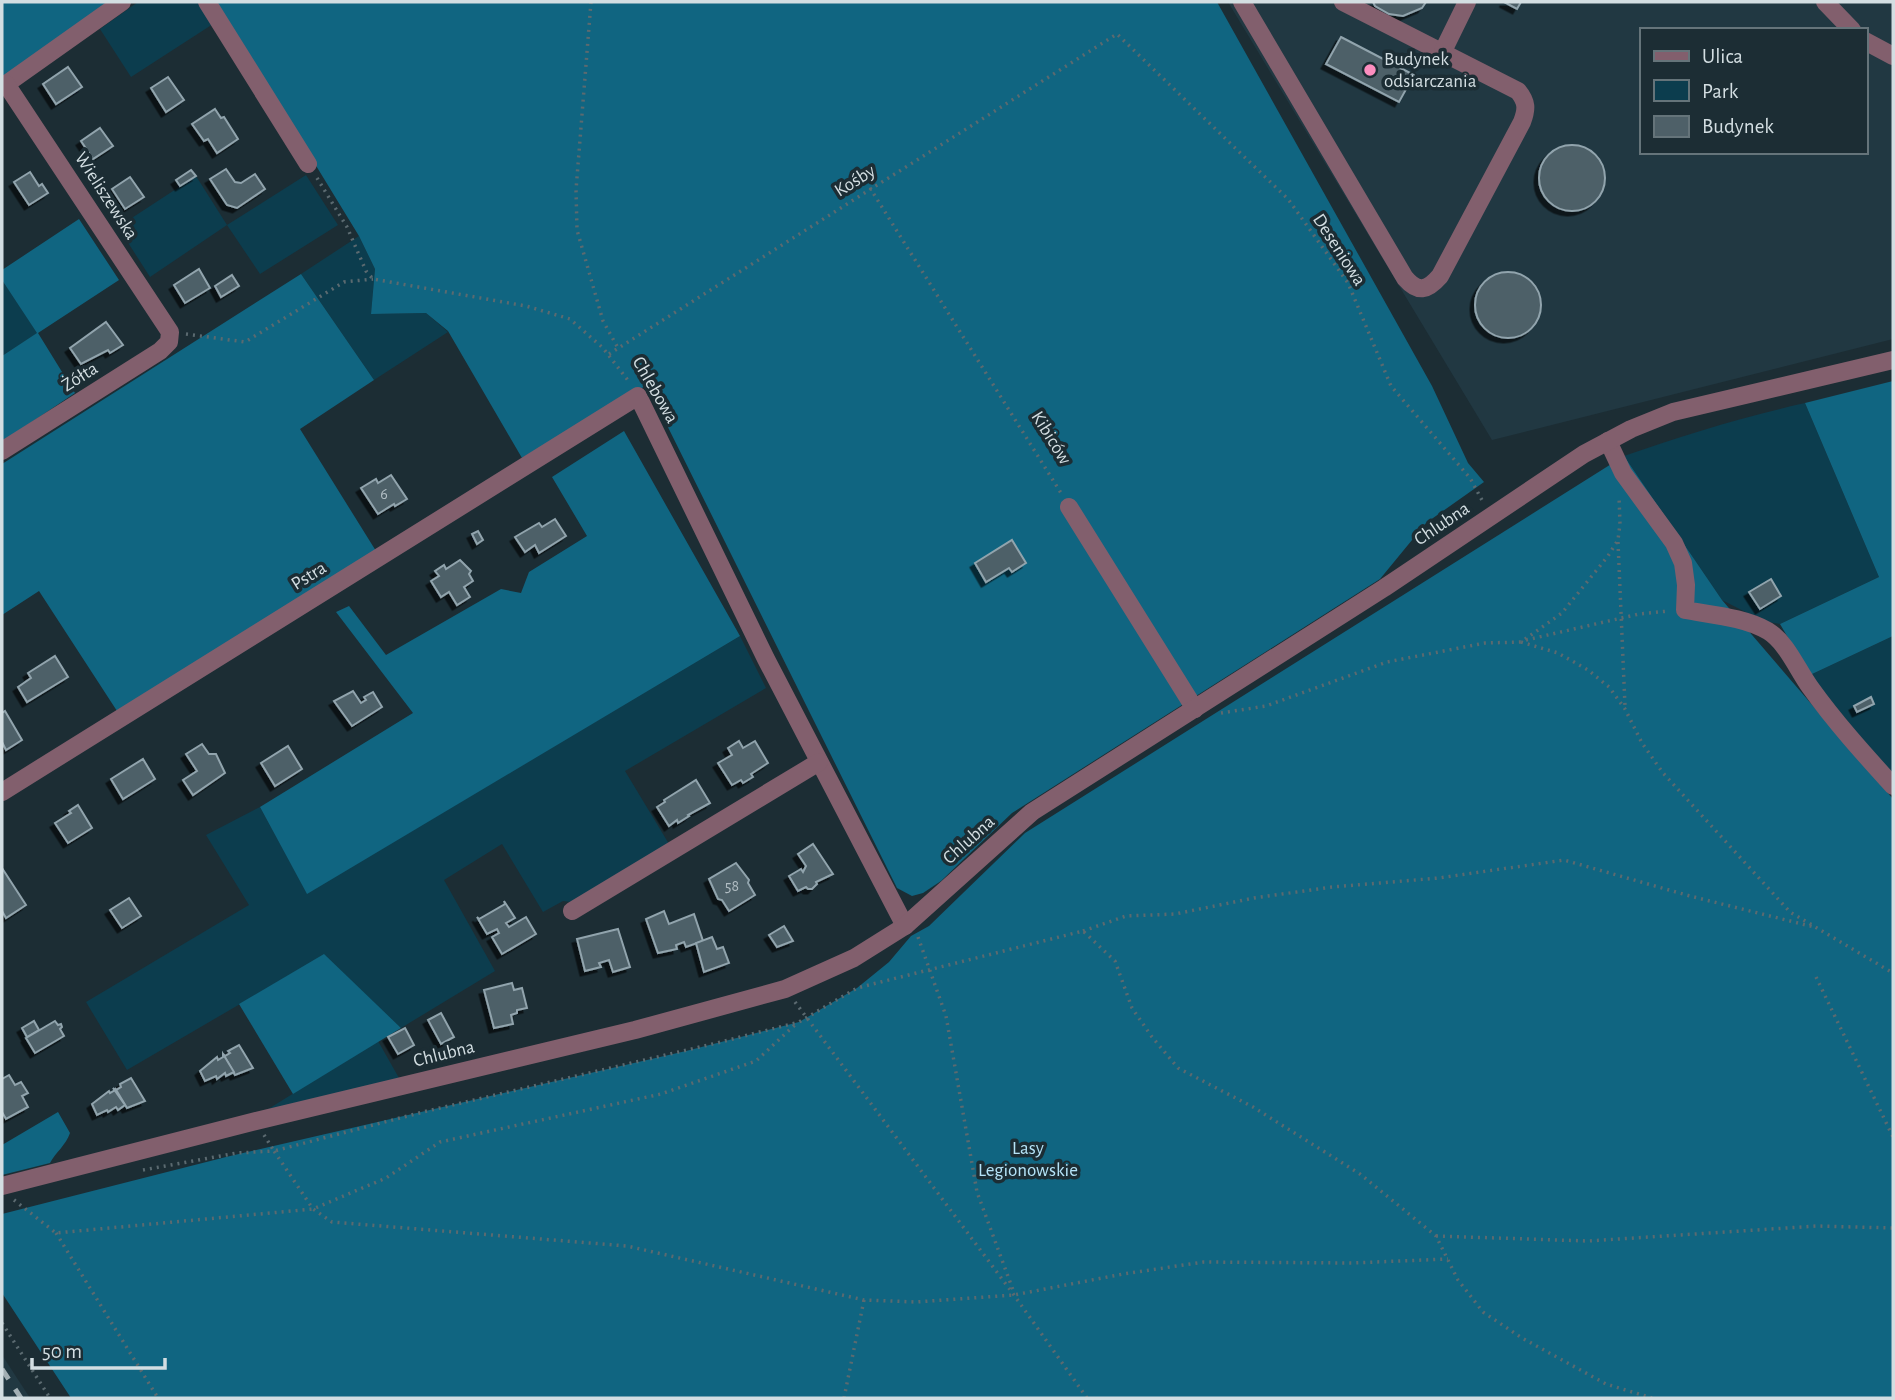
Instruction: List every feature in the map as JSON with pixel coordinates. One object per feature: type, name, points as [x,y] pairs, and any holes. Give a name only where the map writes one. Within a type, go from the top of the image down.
[{"type":"street","points":[[4,85],[122,2]]},
{"type":"street","points":[[207,2],[308,164]]},
{"type":"street","points":[[1242,2],[1405,278],[1412,286],[1421,289],[1432,286],[1440,276],[1522,122],[1526,110],[1525,99],[1518,91],[1443,51],[1343,2]]},
{"type":"street","points":[[1443,51],[1468,2]]},
{"type":"street","points":[[1825,2],[1850,28]]},
{"type":"street","points":[[1867,42],[1893,57]]},
{"type":"street","name":"Wieliszewska","points":[[4,85],[170,332]]},
{"type":"street","name":"Żółta","points":[[2,451],[160,351],[169,342],[170,332]]},
{"type":"street","name":"Chlubna","points":[[7,1192],[256,1121],[635,1030],[785,989],[854,958],[908,922],[1032,812],[1608,440],[1673,412],[1893,360]]},
{"type":"street","name":"Chlebowa","points":[[638,397],[766,659],[819,762],[908,922]]},
{"type":"street","name":"Pstra","points":[[2,792],[638,397]]},
{"type":"street","points":[[1608,440],[1623,473],[1674,543],[1683,563],[1685,610],[1751,623],[1770,633],[1785,648],[1810,687],[1843,730],[1893,786]]},
{"type":"street","points":[[1069,507],[1195,709]]},
{"type":"street","points":[[572,911],[819,762]]},
{"type":"path","points":[[591,2],[576,190],[577,230],[603,321],[618,348]]},
{"type":"path","name":"Kośby","points":[[609,354],[1117,34]]},
{"type":"path","name":"Deseniowa","points":[[1117,34],[1288,198],[1348,283],[1391,386],[1470,478],[1491,517]]},
{"type":"path","points":[[308,164],[347,227],[366,271],[373,279]]},
{"type":"path","name":"Kibiców","points":[[870,188],[1069,507]]},
{"type":"path","points":[[170,332],[245,342],[344,282],[373,279]]},
{"type":"path","name":"Chlebowa","points":[[373,279],[526,306],[569,319],[609,354],[638,397]]},
{"type":"path","points":[[1616,459],[1625,709]]},
{"type":"path","points":[[1521,642],[1562,613],[1586,586],[1618,540]]},
{"type":"path","points":[[1220,713],[1266,706],[1387,662],[1485,643],[1521,642],[1639,614],[1685,610]]},
{"type":"path","points":[[1521,642],[1558,653],[1588,670],[1609,687],[1663,773],[1790,912],[1893,973]]},
{"type":"path","points":[[56,1233],[313,1209],[386,1178],[440,1143],[661,1094],[756,1061],[799,1022],[857,988],[1083,931],[1126,916],[1175,914],[1254,898],[1439,878],[1564,860],[1690,896],[1814,927]]},
{"type":"path","points":[[908,922],[931,970],[946,1016],[976,1192],[1014,1295]]},
{"type":"path","points":[[1083,931],[1115,961],[1132,1008],[1178,1068],[1253,1107],[1360,1174],[1436,1236],[1458,1280],[1483,1312],[1522,1339],[1606,1384],[1652,1398]]},
{"type":"path","points":[[1816,977],[1893,1137]]},
{"type":"path","points":[[785,989],[1014,1295],[1087,1398]]},
{"type":"path","points":[[132,1172],[237,1153],[274,1151],[799,1022]]},
{"type":"path","points":[[274,1151],[313,1209],[332,1223],[627,1246],[864,1300],[916,1302],[1014,1295],[1204,1262],[1352,1263],[1448,1259]]},
{"type":"path","points":[[7,1192],[56,1233],[158,1398]]},
{"type":"path","points":[[1436,1236],[1588,1241],[1817,1226],[1893,1228]]},
{"type":"path","points":[[844,1398],[864,1300]]},
{"type":"path","points":[[2,1323],[50,1398]]},
{"type":"shaded area","points":[[1228,2],[1893,2],[1893,339],[1492,440]]},
{"type":"shaded area","points":[[2,1355],[30,1398],[2,1398]]},
{"type":"green space","points":[[2,2],[115,2],[2,79]]},
{"type":"green space","points":[[138,2],[199,2],[213,24],[131,77],[100,29]]},
{"type":"green space","points":[[216,2],[1217,2],[1432,386],[1468,463],[1484,482],[1426,523],[1380,579],[1012,813],[941,881],[923,893],[912,896],[897,888],[647,385],[522,458],[448,331],[426,313],[371,314],[375,269],[359,236]]},
{"type":"green space","points":[[306,175],[338,225],[260,274],[227,225]]},
{"type":"green space","points":[[196,176],[227,225],[150,277],[118,227]]},
{"type":"green space","points":[[79,219],[119,280],[38,333],[75,393],[2,442],[2,356],[37,333],[2,280],[2,270]]},
{"type":"green space","points":[[359,236],[375,269],[371,314],[426,313],[448,332],[374,380],[301,274]]},
{"type":"green space","points":[[301,274],[374,380],[300,429],[376,551],[117,711],[39,591],[2,615],[2,464]]},
{"type":"green space","points":[[2,280],[38,333],[2,356]]},
{"type":"green space","points":[[1893,381],[1893,636],[1810,675],[1780,624],[1879,577],[1805,403]]},
{"type":"green space","points":[[1805,403],[1879,577],[1780,624],[1763,621],[1722,600],[1624,456],[1713,427]]},
{"type":"green space","points":[[624,431],[740,636],[307,894],[260,807],[413,713],[336,612],[349,606],[386,655],[501,589],[521,593],[529,572],[587,536],[552,477]]},
{"type":"green space","name":"Lasy Legionowskie","points":[[1624,456],[1722,600],[1893,799],[1893,1398],[71,1398],[2,1293],[2,1214],[226,1157],[686,1051],[799,1022],[857,988],[889,962],[911,936],[929,926],[1025,833]]},
{"type":"green space","points":[[740,636],[766,688],[625,771],[669,844],[571,902],[563,901],[543,912],[502,844],[444,880],[495,971],[401,1028],[324,955],[127,1070],[86,1002],[249,905],[206,835],[260,807],[307,893]]},
{"type":"green space","points":[[1893,636],[1893,777],[1810,675]]},
{"type":"green space","points":[[324,954],[401,1028],[293,1094],[239,1004]]},
{"type":"green space","points":[[378,1041],[399,1078],[265,1111]]},
{"type":"green space","points":[[58,1112],[70,1133],[50,1163],[2,1175],[2,1145]]},
{"type":"building","points":[[1373,2],[1426,2],[1422,8],[1403,16],[1389,14]]},
{"type":"building","points":[[1504,2],[1521,2],[1517,9]]},
{"type":"building","name":"Budynek odsiarczania","points":[[1341,37],[1414,75],[1399,102],[1326,64]]},
{"type":"building","points":[[68,67],[82,87],[56,104],[43,84]]},
{"type":"building","points":[[168,77],[184,100],[166,112],[151,88]]},
{"type":"building","points":[[215,109],[221,118],[224,117],[238,139],[217,153],[208,139],[204,141],[192,124]]},
{"type":"building","points":[[100,128],[113,146],[93,159],[81,141]]},
{"type":"building","points":[[1572,145],[1585,148],[1595,155],[1602,165],[1605,178],[1602,191],[1595,201],[1585,208],[1572,211],[1559,208],[1549,201],[1542,191],[1539,178],[1542,165],[1549,155],[1559,148]]},
{"type":"building","points":[[226,169],[235,182],[241,183],[255,174],[265,189],[237,208],[227,205],[210,179]]},
{"type":"building","points":[[191,170],[196,176],[180,186],[176,180]]},
{"type":"building","points":[[30,172],[39,186],[42,184],[48,193],[29,205],[14,182]]},
{"type":"building","points":[[130,177],[144,197],[125,209],[112,189]]},
{"type":"building","points":[[199,269],[210,288],[185,303],[174,285]]},
{"type":"building","points":[[1508,272],[1521,275],[1531,282],[1538,292],[1541,305],[1538,318],[1531,328],[1521,335],[1508,338],[1495,335],[1485,328],[1478,318],[1475,305],[1478,292],[1485,282],[1495,275]]},
{"type":"building","points":[[232,275],[239,286],[221,297],[215,286]]},
{"type":"building","points":[[106,322],[123,345],[81,364],[70,348]]},
{"type":"building","points":[[391,475],[407,499],[378,514],[361,488],[376,479],[378,483]]},
{"type":"building","points":[[555,519],[566,536],[539,553],[535,545],[525,552],[515,537],[539,523],[542,527]]},
{"type":"building","points":[[478,531],[483,540],[477,544],[472,534]]},
{"type":"building","points":[[1012,540],[1026,563],[1012,572],[1009,568],[986,582],[975,563]]},
{"type":"building","points":[[460,560],[471,571],[469,574],[473,581],[464,587],[470,597],[457,605],[449,592],[441,597],[431,581],[439,576],[435,571],[444,565],[446,569]]},
{"type":"building","points":[[1771,579],[1781,596],[1760,609],[1749,592]]},
{"type":"building","points":[[55,656],[68,677],[27,702],[18,687],[31,678],[28,673]]},
{"type":"building","points":[[353,691],[361,703],[366,700],[364,697],[373,692],[382,707],[352,726],[334,701]]},
{"type":"building","points":[[1871,697],[1874,704],[1857,712],[1854,706]]},
{"type":"building","points":[[5,711],[22,740],[6,750],[2,742],[2,713]]},
{"type":"building","points":[[739,741],[743,748],[755,741],[768,763],[751,774],[753,777],[732,785],[718,763],[732,755],[728,748]]},
{"type":"building","points":[[202,744],[209,754],[216,754],[225,773],[193,795],[183,780],[197,771],[186,754]]},
{"type":"building","points":[[288,746],[302,769],[275,786],[261,763]]},
{"type":"building","points":[[143,759],[155,779],[123,799],[111,779]]},
{"type":"building","points":[[696,780],[710,803],[669,826],[657,807]]},
{"type":"building","points":[[78,805],[92,828],[68,843],[55,823]]},
{"type":"building","points":[[813,844],[833,874],[816,882],[812,889],[806,887],[798,891],[789,876],[801,869],[803,872],[806,866],[798,854]]},
{"type":"building","points":[[736,863],[749,880],[755,895],[729,911],[722,900],[718,899],[709,879]]},
{"type":"building","points":[[2,868],[26,905],[6,918],[2,911]]},
{"type":"building","points":[[129,898],[141,916],[122,928],[110,910]]},
{"type":"building","points":[[504,901],[515,918],[506,923],[509,927],[526,917],[536,934],[502,954],[492,937],[499,933],[497,929],[487,934],[477,917],[479,919],[505,904]]},
{"type":"building","points":[[664,911],[669,924],[694,914],[703,941],[686,947],[684,942],[676,945],[677,949],[658,953],[646,919]]},
{"type":"building","points":[[784,926],[793,941],[777,947],[769,935]]},
{"type":"building","points":[[618,929],[630,967],[613,972],[609,960],[599,963],[601,967],[585,971],[577,939]]},
{"type":"building","points":[[712,937],[717,949],[723,947],[729,963],[704,972],[696,943]]},
{"type":"building","points":[[512,983],[514,990],[522,988],[527,1008],[517,1010],[517,1013],[511,1015],[513,1024],[494,1028],[484,990]]},
{"type":"building","points":[[441,1013],[454,1037],[441,1044],[428,1020]]},
{"type":"building","points":[[34,1021],[39,1030],[27,1037],[22,1028]]},
{"type":"building","points":[[55,1021],[58,1025],[61,1024],[60,1029],[64,1036],[35,1053],[26,1038]]},
{"type":"building","points":[[405,1028],[414,1045],[398,1054],[388,1037]]},
{"type":"building","points":[[239,1045],[253,1068],[235,1075],[223,1054],[225,1056]]},
{"type":"building","points":[[223,1054],[234,1072],[205,1081],[200,1071],[217,1057],[218,1060],[223,1057]]},
{"type":"building","points":[[9,1075],[15,1085],[21,1082],[28,1093],[22,1096],[28,1107],[6,1119],[2,1112],[2,1079]]},
{"type":"building","points":[[131,1078],[145,1101],[127,1108],[116,1090],[121,1087],[120,1084]]},
{"type":"building","points":[[115,1090],[125,1105],[118,1110],[116,1107],[97,1115],[92,1104],[109,1091],[110,1093]]},
{"type":"railway","points":[[2,1369],[21,1398]]},
{"type":"place","name":"Budynek odsiarczania","points":[[1370,70]]}]
